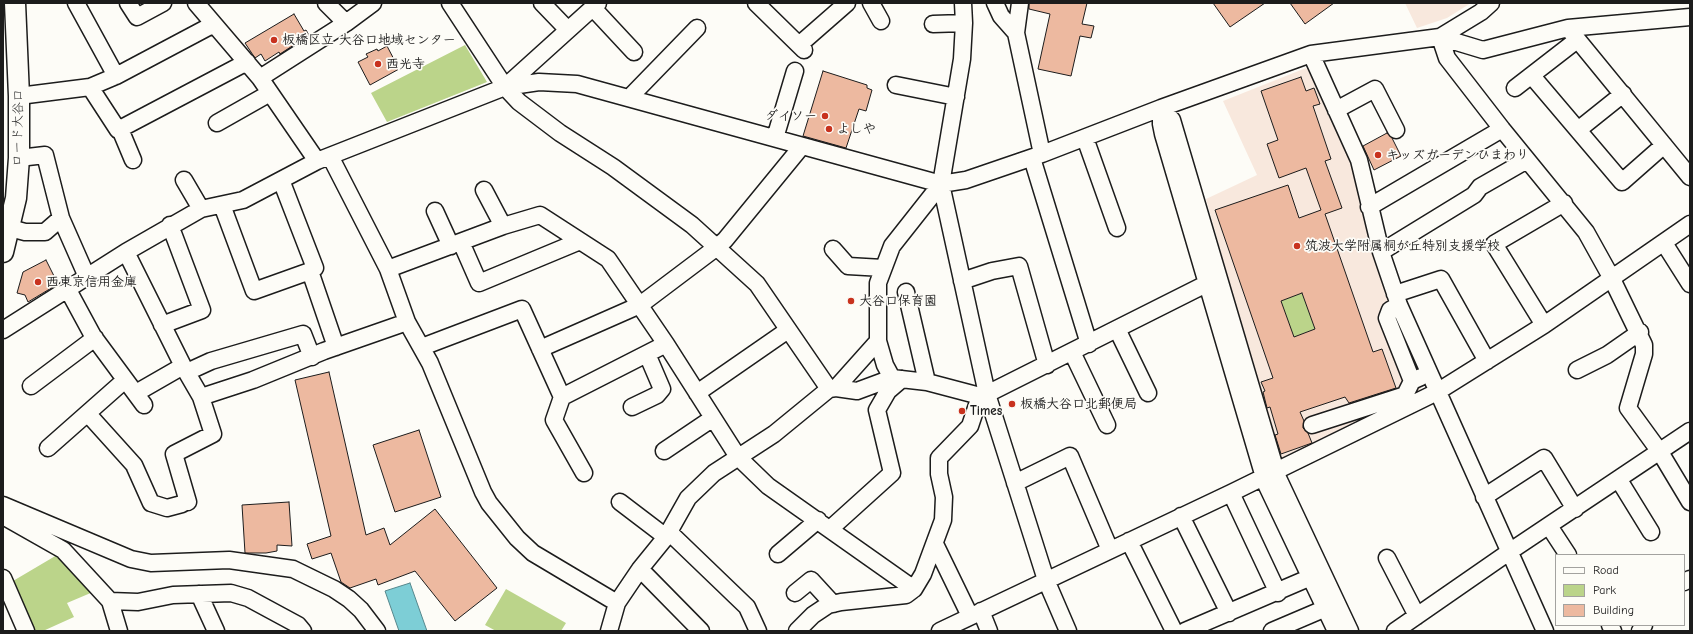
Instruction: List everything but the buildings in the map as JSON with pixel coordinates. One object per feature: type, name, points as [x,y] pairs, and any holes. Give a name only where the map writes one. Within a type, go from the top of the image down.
[{"type":"main road","name":"ロード大谷口","points":[[3,252],[16,198],[19,158],[19,96],[15,3]]},
{"type":"street","points":[[76,3],[116,76]]},
{"type":"street","points":[[128,3],[137,17],[163,3]]},
{"type":"street","points":[[196,3],[247,62],[324,158],[388,269],[407,322],[422,347],[447,402],[482,492],[489,503],[517,538],[533,553],[617,603]]},
{"type":"street","points":[[326,3],[346,23]]},
{"type":"street","points":[[260,78],[346,23],[373,3]]},
{"type":"street","points":[[450,3],[505,86],[525,107],[560,133],[613,167],[692,225],[717,246],[757,284],[788,330],[832,388],[857,391],[897,379],[927,382],[984,395],[1047,365],[1213,281]]},
{"type":"street","points":[[542,3],[568,30]]},
{"type":"street","points":[[756,3],[801,48],[833,24],[847,3]]},
{"type":"street","points":[[871,3],[881,22]]},
{"type":"street","points":[[963,3],[964,24],[962,60],[941,184],[962,281],[984,395],[1015,483],[1046,580],[1068,631]]},
{"type":"street","points":[[995,3],[1001,16],[1016,33]]},
{"type":"street","points":[[1020,3],[1016,33],[1037,156],[1088,344]]},
{"type":"street","points":[[3,330],[67,288],[170,225],[201,209],[243,200],[324,158],[505,86],[539,82],[577,84],[941,184],[966,180],[1037,156],[1161,108],[1311,54],[1440,37],[1481,12],[1491,3]]},
{"type":"street","points":[[505,86],[595,6],[634,52]]},
{"type":"street","points":[[1440,37],[1483,50],[1572,34],[1690,17]]},
{"type":"street","points":[[19,96],[90,87],[116,76],[214,24]]},
{"type":"street","points":[[932,24],[964,24]]},
{"type":"street","points":[[629,98],[697,28]]},
{"type":"street","points":[[1516,88],[1532,76],[1572,34]]},
{"type":"street","points":[[1572,34],[1690,177]]},
{"type":"street","points":[[1440,37],[1447,58],[1586,232],[1611,277],[1640,332],[1644,345],[1644,354],[1628,408],[1660,452],[1690,502]]},
{"type":"street","points":[[1311,54],[1359,160],[1369,207],[1381,252],[1397,299],[1429,374],[1545,631]]},
{"type":"street","points":[[120,129],[247,62]]},
{"type":"street","points":[[775,138],[795,71]]},
{"type":"street","points":[[1532,76],[1622,182],[1664,145]]},
{"type":"street","points":[[896,85],[956,97]]},
{"type":"street","points":[[90,87],[118,130],[120,129],[133,160]]},
{"type":"street","points":[[1336,110],[1375,89],[1396,130]]},
{"type":"street","points":[[217,123],[270,92]]},
{"type":"street","points":[[1578,130],[1623,94]]},
{"type":"street","points":[[1161,108],[1172,120],[1213,281],[1270,473],[1311,577],[1336,631]]},
{"type":"street","points":[[1369,207],[1502,128]]},
{"type":"street","points":[[1085,138],[1117,228]]},
{"type":"street","points":[[540,349],[640,305],[725,240],[802,146]]},
{"type":"street","points":[[19,158],[44,155],[61,218],[87,277]]},
{"type":"street","points":[[1381,252],[1474,195],[1480,187],[1527,160]]},
{"type":"street","points":[[184,180],[201,209]]},
{"type":"street","points":[[222,205],[254,291],[310,271],[315,268],[281,180]]},
{"type":"street","points":[[897,379],[885,365],[878,341],[880,296],[878,283],[892,246],[941,184]]},
{"type":"street","points":[[484,190],[503,226]]},
{"type":"street","points":[[1544,325],[1494,244],[1564,204]]},
{"type":"street","points":[[435,211],[479,283],[580,240]]},
{"type":"street","points":[[388,269],[503,226],[540,215],[608,259],[666,344],[738,457],[768,486],[824,524],[914,589]]},
{"type":"street","points":[[10,228],[25,232],[45,232],[61,218]]},
{"type":"street","points":[[940,631],[1231,493],[1438,392],[1544,325],[1611,277],[1664,243],[1690,224]]},
{"type":"street","points":[[162,325],[202,310],[170,225]]},
{"type":"street","points":[[1664,243],[1690,284]]},
{"type":"street","points":[[833,249],[848,266],[883,268]]},
{"type":"street","points":[[88,414],[134,464],[151,503],[167,508],[185,503],[174,454],[213,434],[201,397],[162,325],[126,252]]},
{"type":"street","points":[[962,281],[992,271],[1019,266],[1047,365]]},
{"type":"street","points":[[310,271],[336,347]]},
{"type":"street","points":[[1412,381],[1387,318],[1397,299],[1440,279],[1487,361]]},
{"type":"street","points":[[67,288],[95,338],[140,399],[185,369],[304,334],[312,356]]},
{"type":"street","points":[[906,292],[927,382]]},
{"type":"street","points":[[422,347],[522,309],[562,397],[554,420],[584,473]]},
{"type":"street","points":[[201,397],[253,380],[312,356],[407,322]]},
{"type":"street","points":[[1117,329],[1148,393]]},
{"type":"street","points":[[697,393],[788,330]]},
{"type":"street","points":[[1577,370],[1607,355],[1640,332]]},
{"type":"street","points":[[30,386],[95,338]]},
{"type":"street","points":[[609,631],[617,603],[640,569],[668,534],[688,498],[714,472],[774,434],[832,388],[878,341]]},
{"type":"street","points":[[562,397],[666,344]]},
{"type":"street","points":[[1072,352],[1107,425]]},
{"type":"street","points":[[632,407],[657,395],[662,389],[647,354]]},
{"type":"street","points":[[1312,425],[1405,395],[1412,381],[1429,374]]},
{"type":"street","points":[[778,554],[824,524],[892,472],[877,410],[897,379]]},
{"type":"street","points":[[48,448],[125,380]]},
{"type":"street","points":[[797,631],[812,615],[828,605],[906,595],[914,589],[935,544],[943,520],[944,498],[939,458],[970,426],[984,395]]},
{"type":"street","points":[[664,451],[713,418]]},
{"type":"street","points":[[1394,631],[1690,431]]},
{"type":"street","points":[[1015,483],[1070,456],[1110,550]]},
{"type":"street","points":[[1484,497],[1544,458],[1575,509]]},
{"type":"street","points":[[1270,473],[1350,631]]},
{"type":"street","points":[[1619,480],[1651,532]]},
{"type":"street","points":[[1231,493],[1278,593]]},
{"type":"street","points":[[620,502],[668,534],[747,607],[758,631]]},
{"type":"street","points":[[3,505],[131,559],[151,563],[229,560],[293,569],[334,589],[350,599],[361,610],[377,631]]},
{"type":"street","points":[[3,516],[63,550],[110,600],[119,631]]},
{"type":"street","points":[[1181,516],[1229,613]]},
{"type":"street","points":[[1550,526],[1567,554]]},
{"type":"street","points":[[1129,541],[1174,631]]},
{"type":"street","points":[[935,544],[976,614],[989,631]]},
{"type":"street","points":[[1387,558],[1417,616]]},
{"type":"street","points":[[640,569],[701,631]]},
{"type":"street","points":[[1191,630],[1278,593],[1311,577]]},
{"type":"street","points":[[3,578],[26,631]]},
{"type":"street","points":[[795,593],[811,580],[833,604]]},
{"type":"street","points":[[110,600],[138,602],[173,595],[231,593],[248,598],[298,624],[303,631]]},
{"type":"street","points":[[199,594],[216,631]]},
{"type":"street","points":[[1272,631],[1326,608]]},
{"type":"shaded area","points":[[1405,3],[1471,3],[1447,18],[1417,28]]},
{"type":"shaded area","name":"筑波大学附属桐が丘特別支援学校","points":[[1306,68],[1311,71],[1356,164],[1385,294],[1424,380],[1418,395],[1281,461],[1277,453],[1206,199],[1257,175],[1223,101]]},
{"type":"green space","points":[[465,45],[487,82],[387,122],[371,93]]},
{"type":"green space","points":[[1302,293],[1315,329],[1294,337],[1281,301]]},
{"type":"green space","points":[[57,555],[71,572],[93,592],[67,603],[74,617],[43,631],[35,631],[13,581]]},
{"type":"green space","points":[[506,589],[566,623],[561,631],[496,631],[485,625]]},
{"type":"water","points":[[410,583],[427,631],[399,631],[385,591]]},
{"type":"place","name":"板橋区立 大谷口地域センター","points":[[274,40]]},
{"type":"place","name":"西光寺","points":[[378,64]]},
{"type":"place","name":"ダイソー","points":[[825,116]]},
{"type":"place","name":"よしや","points":[[829,129]]},
{"type":"place","name":"キッズガーデンひまわり","points":[[1378,155]]},
{"type":"place","name":"筑波大学附属桐が丘特別支援学校","points":[[1297,246]]},
{"type":"place","name":"西東京信用金庫","points":[[38,282]]},
{"type":"place","name":"大谷口保育園","points":[[851,301]]},
{"type":"place","name":"板橋大谷口北郵便局","points":[[1012,404]]},
{"type":"place","name":"Times","points":[[962,411]]}]
